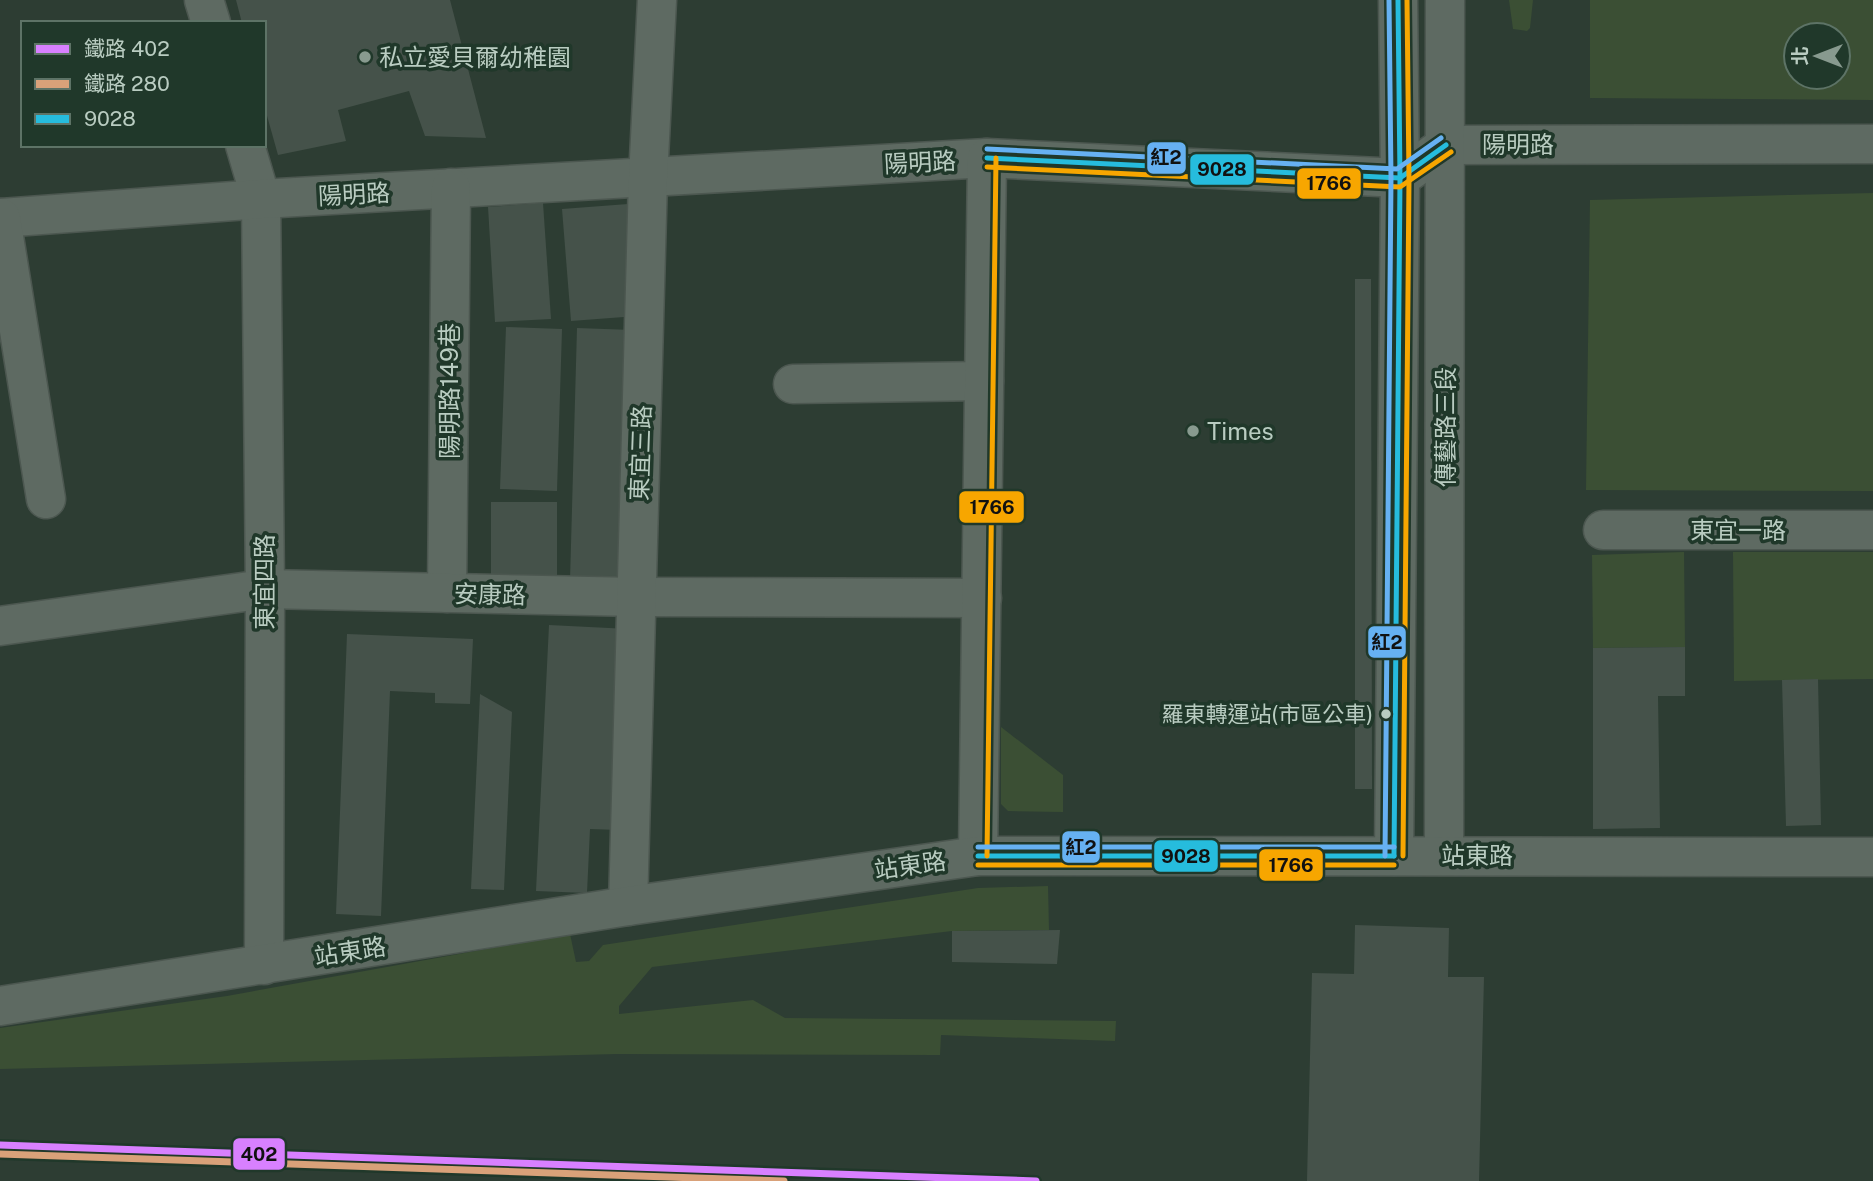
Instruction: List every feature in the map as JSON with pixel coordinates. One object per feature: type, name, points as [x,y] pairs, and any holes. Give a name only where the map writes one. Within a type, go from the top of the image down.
[{"type":"street","points":[[204,0],[210,21]]},
{"type":"street","name":"東宜三路","points":[[628,906],[648,178],[657,0]]},
{"type":"street","name":"傳藝路三段","points":[[1394,856],[1400,178],[1398,0]]},
{"type":"street","name":"傳藝路三段","points":[[1444,855],[1446,0]]},
{"type":"street","name":"陽明路","points":[[0,218],[261,199],[987,158],[1400,178],[1446,145],[1873,144]]},
{"type":"street","name":"東宜四路","points":[[247,147],[261,199],[265,589],[264,965]]},
{"type":"street","points":[[978,856],[987,158]]},
{"type":"street","name":"陽明路149巷","points":[[447,593],[451,188]]},
{"type":"street","points":[[0,218],[46,499]]},
{"type":"street","points":[[793,384],[984,381]]},
{"type":"street","name":"東宜一路","points":[[1602,530],[1873,530]]},
{"type":"street","name":"安康路","points":[[0,626],[265,589],[636,597],[982,598]]},
{"type":"street","name":"站東路","points":[[0,1006],[628,906],[978,856],[1873,858]]},
{"type":"green space","points":[[1509,0],[1533,0],[1530,28],[1527,31],[1513,29]]},
{"type":"green space","points":[[1590,0],[1873,0],[1873,100],[1590,98]]},
{"type":"green space","points":[[1873,193],[1873,491],[1586,490],[1590,200]]},
{"type":"green space","points":[[1684,552],[1685,647],[1593,648],[1592,555]]},
{"type":"green space","points":[[1733,552],[1873,552],[1873,679],[1734,681]]},
{"type":"green space","points":[[1001,727],[1063,775],[1063,812],[1008,811],[1001,804]]},
{"type":"green space","points":[[1048,886],[1049,930],[952,931],[652,967],[619,1006],[619,1014],[753,1000],[785,1018],[1116,1021],[1115,1041],[941,1035],[940,1055],[617,1054],[0,1069],[0,1028],[227,996],[570,934],[576,962],[589,961],[603,945],[978,888]]},
{"type":"building","name":"私立愛貝爾幼稚園","points":[[236,0],[450,0],[486,138],[425,136],[409,91],[338,110],[346,141],[278,155],[266,112],[266,21],[241,21]]},
{"type":"building","points":[[543,203],[551,319],[495,322],[488,207]]},
{"type":"building","points":[[628,204],[637,316],[571,321],[562,209]]},
{"type":"building","points":[[1355,279],[1371,279],[1372,789],[1355,789]]},
{"type":"building","points":[[506,327],[562,329],[557,491],[500,489]]},
{"type":"building","points":[[577,328],[632,330],[626,582],[570,581]]},
{"type":"building","points":[[491,502],[557,502],[557,583],[491,583]]},
{"type":"building","points":[[549,625],[629,629],[619,830],[590,829],[587,893],[536,891]]},
{"type":"building","points":[[347,634],[473,639],[470,704],[435,703],[435,693],[390,691],[381,916],[336,914]]},
{"type":"building","points":[[1685,647],[1685,696],[1658,696],[1660,828],[1593,829],[1593,648]]},
{"type":"building","points":[[1818,679],[1821,825],[1786,826],[1782,680]]},
{"type":"building","points":[[480,694],[512,712],[504,890],[471,889]]},
{"type":"building","points":[[1355,925],[1449,928],[1448,977],[1484,977],[1479,1181],[1307,1181],[1312,973],[1354,974]]},
{"type":"building","points":[[1060,930],[1057,964],[952,962],[952,931]]},
{"type":"rail line","name":"402","points":[[0,1145],[1036,1181]]},
{"type":"rail line","name":"280","points":[[0,1154],[784,1181]]},
{"type":"transit line","name":"紅2","points":[[1385,856],[1391,178],[1389,0]]},
{"type":"transit line","name":"9028","points":[[1394,856],[1400,178],[1398,0]]},
{"type":"transit line","name":"1766","points":[[1403,856],[1409,178],[1407,0]]},
{"type":"transit line","name":"紅2","points":[[987,149],[1397,169],[1441,138]]},
{"type":"transit line","name":"9028","points":[[987,158],[1400,178],[1446,145]]},
{"type":"transit line","name":"1766","points":[[987,167],[1400,187],[1451,152]]},
{"type":"transit line","name":"1766","points":[[987,856],[996,158]]},
{"type":"transit line","name":"紅2","points":[[978,847],[1394,847]]},
{"type":"transit line","name":"9028","points":[[978,856],[1394,856]]},
{"type":"transit line","name":"1766","points":[[978,865],[1394,865]]},
{"type":"place","name":"私立愛貝爾幼稚園","points":[[365,57]]},
{"type":"place","name":"Times","points":[[1193,431]]},
{"type":"place","name":"羅東轉運站(市區公車)","points":[[1386,714]]}]
